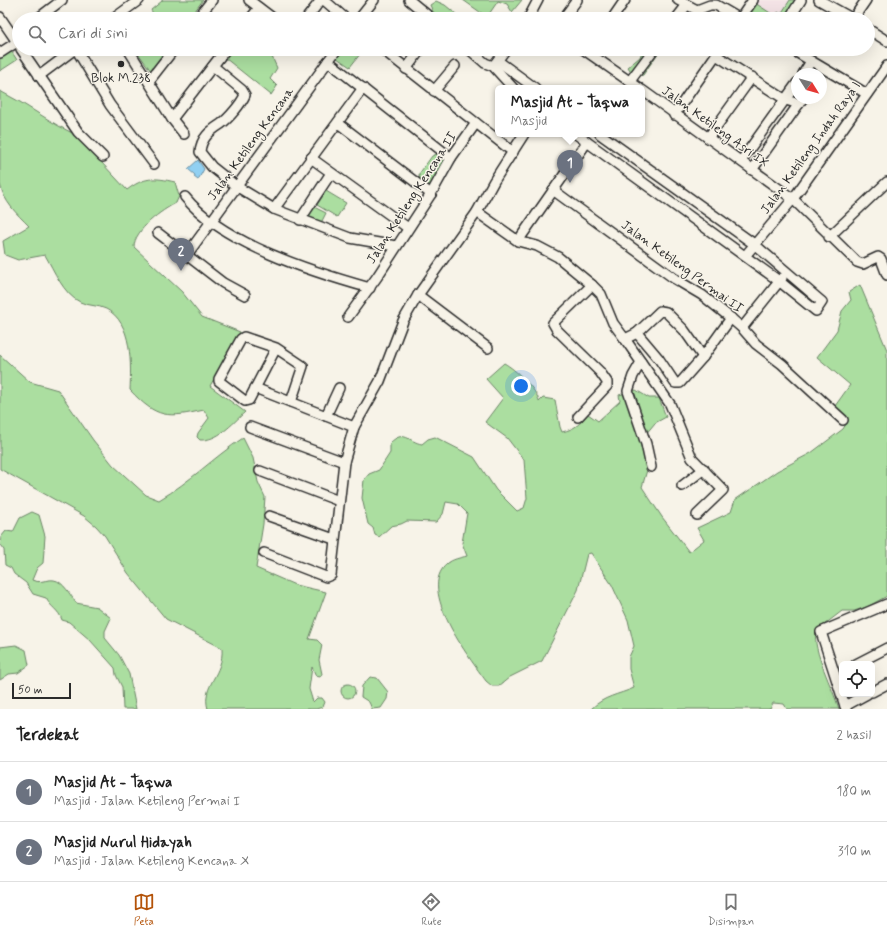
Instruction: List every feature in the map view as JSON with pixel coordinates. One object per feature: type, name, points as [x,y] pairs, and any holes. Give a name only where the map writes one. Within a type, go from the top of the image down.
[{"type":"street","points":[[46,12],[62,0]]},
{"type":"street","points":[[123,12],[139,0]]},
{"type":"street","points":[[203,12],[212,0]]},
{"type":"street","points":[[249,0],[264,12]]},
{"type":"street","points":[[312,12],[321,0]]},
{"type":"street","points":[[324,0],[338,12]]},
{"type":"street","points":[[365,12],[374,0]]},
{"type":"street","points":[[409,0],[424,12]]},
{"type":"street","points":[[532,12],[538,0]]},
{"type":"street","points":[[568,12],[577,0]]},
{"type":"street","points":[[617,12],[625,0]]},
{"type":"street","points":[[745,12],[753,0]]},
{"type":"street","points":[[793,12],[801,0]]},
{"type":"street","points":[[819,0],[840,12]]},
{"type":"street","points":[[858,12],[866,0]]},
{"type":"street","points":[[682,3],[697,10],[710,5],[716,5],[728,12]]},
{"type":"street","points":[[256,12],[259,8]]},
{"type":"street","points":[[0,17],[12,33]]},
{"type":"street","points":[[875,33],[887,41]]},
{"type":"street","points":[[0,53],[12,45]]},
{"type":"street","points":[[27,56],[78,132],[103,157]]},
{"type":"street","points":[[39,76],[66,56]]},
{"type":"street","points":[[79,56],[110,105],[139,146],[154,164]]},
{"type":"street","points":[[133,56],[172,119],[184,134]]},
{"type":"street","points":[[149,81],[169,56]]},
{"type":"street","points":[[172,119],[221,56]]},
{"type":"street","name":"Jalan Ketileng Kencana","points":[[186,256],[210,221],[332,56]]},
{"type":"street","points":[[390,56],[512,152]]},
{"type":"street","points":[[406,69],[416,56]]},
{"type":"street","points":[[477,56],[485,63],[495,64],[530,85]]},
{"type":"street","points":[[495,64],[501,56]]},
{"type":"street","points":[[595,56],[635,85]]},
{"type":"street","points":[[630,81],[649,56]]},
{"type":"street","points":[[674,115],[715,56]]},
{"type":"street","points":[[723,56],[786,100],[791,100]]},
{"type":"street","points":[[803,56],[819,68]]},
{"type":"street","points":[[328,61],[451,158]]},
{"type":"street","points":[[807,68],[811,61]]},
{"type":"street","points":[[495,64],[511,85]]},
{"type":"street","points":[[213,66],[242,90],[245,95],[222,124],[214,127],[201,143],[200,152],[212,167],[236,186],[274,209],[350,238],[396,246]]},
{"type":"street","points":[[434,91],[455,66]]},
{"type":"street","name":"Jalan Ketileng Indah Raya I","points":[[745,256],[793,200],[887,66]]},
{"type":"street","points":[[827,74],[867,94]]},
{"type":"street","points":[[708,138],[752,77]]},
{"type":"street","points":[[274,209],[363,88]]},
{"type":"street","name":"Jalan Ketileng Asri IX","points":[[645,92],[674,115],[741,161],[793,200],[829,237],[860,264],[874,257],[881,259],[887,275]]},
{"type":"street","points":[[741,161],[791,92]]},
{"type":"street","points":[[752,170],[799,104]]},
{"type":"street","points":[[338,123],[431,194]]},
{"type":"street","name":"Jalan Ketileng Kencana II","points":[[348,317],[370,288],[431,194],[451,158],[476,123]]},
{"type":"street","points":[[264,553],[328,577],[331,574],[344,462],[354,426],[380,381],[403,321],[418,295],[477,212],[522,137]]},
{"type":"street","points":[[580,137],[779,281],[815,311],[819,308],[822,302],[754,244],[604,137]]},
{"type":"street","points":[[518,241],[587,142]]},
{"type":"street","points":[[311,158],[408,228]]},
{"type":"street","points":[[300,220],[332,173]]},
{"type":"street","points":[[829,237],[887,182]]},
{"type":"street","name":"Jalan Ketileng Permai II","points":[[553,190],[675,278],[702,295],[731,318],[756,344],[782,364],[842,420]]},
{"type":"street","points":[[185,197],[210,221],[250,244],[279,258],[324,275],[370,288]]},
{"type":"street","points":[[477,212],[518,241],[537,246],[558,257],[601,294],[613,323],[670,404],[692,458],[723,490],[697,515]]},
{"type":"street","points":[[158,233],[223,283],[245,295]]},
{"type":"street","points":[[742,328],[786,272]]},
{"type":"street","points":[[578,417],[607,386],[607,382],[600,372],[557,330],[553,323],[592,285]]},
{"type":"street","points":[[418,295],[488,348]]},
{"type":"street","points":[[625,339],[637,333],[660,311],[666,312],[684,330],[703,357]]},
{"type":"street","points":[[637,333],[659,359],[675,382],[680,383],[703,357],[731,318]]},
{"type":"street","points":[[276,348],[249,400],[245,401],[221,384],[219,379],[242,337],[276,348],[304,366],[291,402]]},
{"type":"street","points":[[641,362],[633,376],[628,390],[646,444],[650,467]]},
{"type":"street","points":[[255,388],[354,426]]},
{"type":"street","points":[[326,416],[339,388]]},
{"type":"street","points":[[250,427],[344,462]]},
{"type":"street","points":[[682,486],[704,469]]},
{"type":"street","points":[[260,471],[339,501]]},
{"type":"street","points":[[269,516],[334,539]]},
{"type":"street","points":[[862,697],[845,707],[838,673],[822,637],[822,631],[887,604]]},
{"type":"street","points":[[862,661],[887,648]]},
{"type":"street","points":[[875,690],[887,684]]},
{"type":"shaded area","points":[[757,0],[791,0],[782,12],[769,12],[755,3]]},
{"type":"green space","points":[[203,0],[194,12],[152,12],[151,10],[162,1]]},
{"type":"green space","points":[[463,0],[522,0],[512,12],[507,4],[498,1],[490,12],[480,12]]},
{"type":"green space","points":[[790,0],[796,0],[788,12],[782,12]]},
{"type":"green space","points":[[436,1],[445,5],[454,12],[433,12],[430,5]]},
{"type":"green space","points":[[755,3],[769,12],[749,12]]},
{"type":"green space","points":[[10,49],[12,56],[14,56],[17,60],[0,71],[0,55]]},
{"type":"green space","points":[[140,56],[162,56],[151,71]]},
{"type":"green space","points":[[227,56],[272,56],[277,68],[270,79],[277,86],[271,95],[225,58]]},
{"type":"green space","points":[[339,56],[359,56],[350,67],[337,58]]},
{"type":"green space","points":[[656,56],[643,75],[638,76],[632,73],[628,67],[640,57]]},
{"type":"green space","points":[[0,91],[76,135],[127,190],[144,180],[150,179],[161,179],[175,182],[179,196],[176,203],[164,210],[144,227],[135,241],[134,247],[182,292],[202,317],[240,332],[210,386],[245,412],[219,435],[207,440],[200,440],[197,437],[198,433],[209,418],[204,410],[172,415],[164,414],[156,411],[139,400],[130,390],[130,357],[126,334],[121,324],[115,315],[106,309],[80,302],[74,298],[64,288],[45,255],[18,260],[5,255],[3,241],[29,226],[15,212],[8,202],[4,196],[0,184]]},
{"type":"green space","points":[[437,154],[445,161],[429,189],[422,183],[419,174],[432,156]]},
{"type":"green space","points":[[326,191],[346,203],[337,217],[317,205]]},
{"type":"green space","points":[[312,206],[326,213],[321,223],[308,216]]},
{"type":"green space","points":[[860,285],[887,350],[887,596],[867,607],[854,611],[842,611],[816,631],[817,649],[839,709],[787,709],[784,704],[773,703],[770,709],[591,709],[606,698],[634,688],[629,669],[629,657],[634,646],[628,620],[612,585],[591,553],[587,554],[578,590],[542,661],[510,677],[499,686],[492,686],[486,681],[458,641],[441,606],[438,590],[439,575],[447,564],[467,556],[462,543],[467,513],[458,504],[446,502],[443,514],[436,522],[407,521],[391,526],[379,537],[375,535],[373,528],[368,524],[362,498],[364,480],[369,474],[379,470],[390,453],[390,443],[399,437],[422,444],[428,439],[435,437],[474,457],[496,490],[517,511],[524,508],[527,498],[524,460],[507,438],[485,422],[503,398],[486,379],[504,363],[520,375],[530,386],[538,397],[539,402],[543,398],[555,400],[562,432],[577,426],[588,414],[598,421],[620,401],[619,395],[636,390],[649,398],[659,398],[666,417],[655,423],[640,441],[647,470],[642,487],[662,517],[689,552],[704,540],[697,528],[731,512],[735,500],[777,471],[811,453],[843,429],[846,424],[845,416],[835,406],[850,385],[817,357],[837,330],[842,311],[851,300],[849,292]]},
{"type":"green space","points":[[0,355],[30,382],[58,390],[93,440],[113,465],[146,495],[159,500],[243,438],[253,458],[258,482],[265,497],[263,524],[256,568],[295,585],[326,592],[309,639],[317,640],[322,645],[319,660],[322,674],[320,677],[316,676],[312,667],[309,689],[313,702],[317,698],[322,698],[325,702],[323,707],[316,709],[208,709],[208,693],[220,666],[222,648],[166,619],[128,573],[105,536],[84,516],[0,469]]},
{"type":"green space","points":[[32,512],[39,515],[45,536],[43,563],[37,568],[32,580],[38,582],[51,580],[57,581],[61,583],[76,603],[97,607],[111,618],[105,631],[105,638],[119,655],[129,674],[136,709],[123,709],[122,687],[116,675],[115,668],[90,640],[69,622],[62,620],[46,598],[33,594],[26,583],[14,574],[11,568],[5,565],[4,550],[0,545],[1,537],[6,531],[13,532],[20,518]]},
{"type":"green space","points":[[16,645],[26,650],[29,665],[18,673],[9,674],[0,680],[0,647]]},
{"type":"green space","points":[[370,677],[377,678],[388,692],[387,699],[381,708],[372,709],[369,702],[361,697],[362,686]]},
{"type":"green space","points":[[345,684],[351,684],[355,688],[355,694],[351,698],[345,698],[341,694],[341,688]]},
{"type":"water","points":[[198,160],[204,169],[198,180],[188,169]]},
{"type":"place","name":"Blok M.238","points":[[121,64]]},
{"type":"place","name":"Masjid At - Taqwa","points":[[570,183]]},
{"type":"place","name":"Masjid Nurul Hidayah","points":[[181,271]]}]
